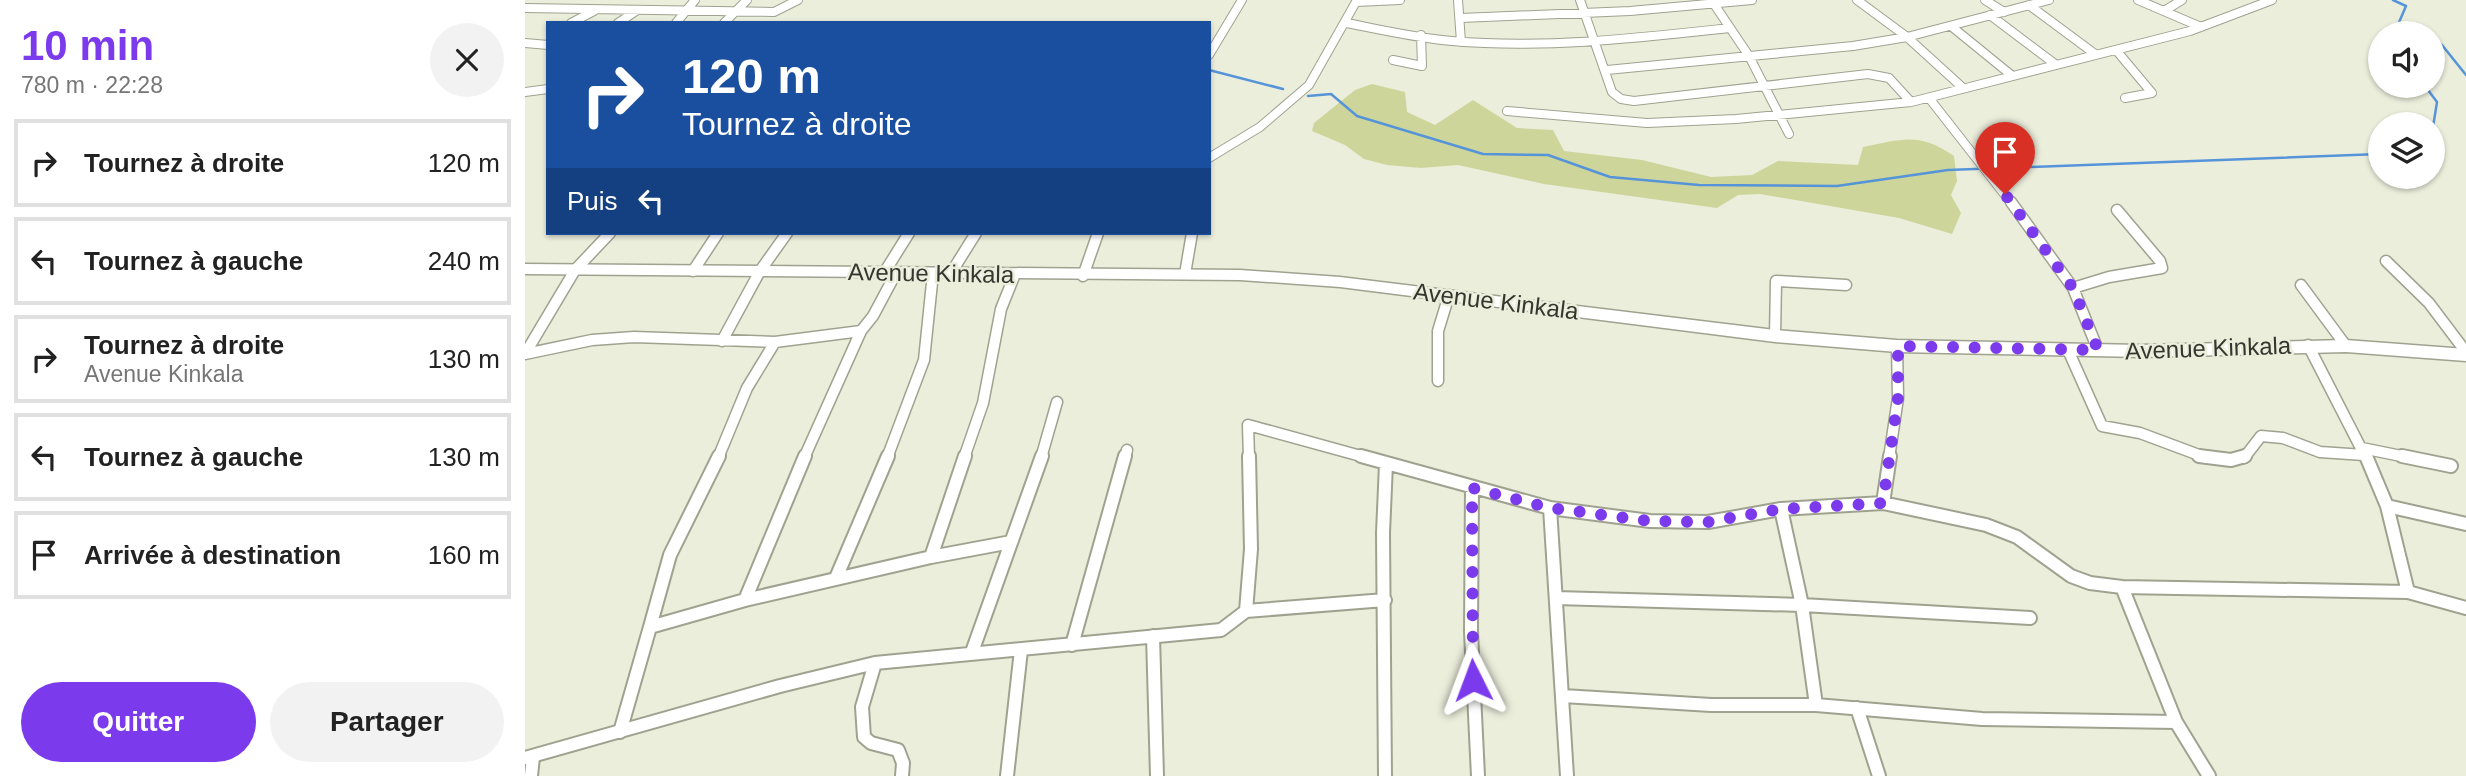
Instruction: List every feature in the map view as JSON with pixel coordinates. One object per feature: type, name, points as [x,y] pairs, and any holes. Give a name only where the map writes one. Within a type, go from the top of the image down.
[{"type":"main road","name":"Avenue Kinkala","points":[[525,269],[1083,276],[1185,274],[1340,282],[1775,336],[1898,346],[2098,350],[2308,345],[2466,354]]},
{"type":"street","points":[[581,10],[593,0]]},
{"type":"street","points":[[621,21],[634,11],[642,0]]},
{"type":"street","points":[[678,21],[695,0]]},
{"type":"street","points":[[725,21],[747,0]]},
{"type":"street","points":[[525,8],[684,13],[774,12],[798,0]]},
{"type":"street","points":[[1211,52],[1242,0]]},
{"type":"street","points":[[1211,157],[1237,138],[1251,133],[1297,90],[1309,85],[1347,23],[1357,1],[1400,0]]},
{"type":"street","points":[[1458,0],[1461,42]]},
{"type":"street","points":[[1580,0],[1607,70],[1612,92],[1627,100],[1765,84],[1879,75],[1894,82],[1911,102]]},
{"type":"street","points":[[1461,18],[1587,13],[1752,0]]},
{"type":"street","points":[[1857,0],[1907,37],[1963,88]]},
{"type":"street","points":[[1985,0],[2004,12]]},
{"type":"street","points":[[1607,70],[1907,37],[2049,0]]},
{"type":"street","points":[[2138,0],[2201,27]]},
{"type":"street","points":[[2164,11],[2182,0]]},
{"type":"street","points":[[1507,111],[1647,123],[1778,115],[1911,102],[2010,74],[2201,27],[2237,11],[2272,0]]},
{"type":"street","points":[[1713,2],[1749,56],[1789,134]]},
{"type":"street","points":[[2029,5],[2095,54]]},
{"type":"street","points":[[575,21],[596,10]]},
{"type":"street","points":[[1990,15],[2055,64]]},
{"type":"street","points":[[1347,23],[1461,42],[1594,41],[1730,28]]},
{"type":"street","points":[[1951,26],[2010,74]]},
{"type":"street","points":[[1393,60],[1422,66],[1421,35]]},
{"type":"street","points":[[528,43],[546,36]]},
{"type":"street","points":[[528,43],[546,45]]},
{"type":"street","points":[[2116,50],[2152,93],[2125,98]]},
{"type":"street","points":[[525,92],[546,89]]},
{"type":"street","points":[[1929,99],[2018,211],[2073,288],[2098,350]]},
{"type":"street","points":[[2073,288],[2164,266],[2117,210]]},
{"type":"street","points":[[525,354],[575,270],[608,235]]},
{"type":"street","points":[[693,271],[717,235]]},
{"type":"street","points":[[722,341],[760,271],[786,235]]},
{"type":"street","points":[[745,600],[778,517],[861,331],[873,316],[908,235]]},
{"type":"street","points":[[951,273],[976,235]]},
{"type":"street","points":[[1083,276],[1097,235]]},
{"type":"street","points":[[1185,274],[1192,235]]},
{"type":"street","points":[[2386,261],[2429,303],[2466,354]]},
{"type":"street","points":[[837,579],[895,439],[924,360],[933,273]]},
{"type":"street","points":[[931,557],[983,403],[1001,309],[1015,274]]},
{"type":"street","points":[[1775,336],[1776,281],[1846,285]]},
{"type":"street","points":[[2301,285],[2346,346]]},
{"type":"street","points":[[1438,381],[1438,331],[1449,295]]},
{"type":"street","points":[[525,354],[573,343],[623,338],[775,341],[861,331]]},
{"type":"street","points":[[620,732],[670,555],[729,435],[747,388],[775,341]]},
{"type":"street","points":[[2308,345],[2363,451],[2387,506],[2408,592]]},
{"type":"street","points":[[1883,503],[1898,398],[1898,346]]},
{"type":"street","points":[[2068,350],[2102,426],[2137,432],[2185,453],[2244,458],[2261,436],[2283,438],[2320,452],[2363,451],[2451,466]]},
{"type":"street","points":[[972,652],[1051,431],[1057,402]]},
{"type":"street","points":[[1246,611],[1251,549],[1248,425],[1550,508],[1650,521],[1696,522],[1781,509],[1883,503],[1986,525],[2017,537],[2071,576],[2090,583],[2122,587],[2408,592],[2466,608]]},
{"type":"street","points":[[1072,645],[1127,450]]},
{"type":"street","points":[[1385,776],[1383,533],[1387,464]]},
{"type":"street","points":[[1472,488],[1471,632],[1478,776]]},
{"type":"street","points":[[2387,506],[2466,524]]},
{"type":"street","points":[[1550,508],[1567,776]]},
{"type":"street","points":[[1781,509],[1802,605],[1816,705]]},
{"type":"street","points":[[650,627],[745,600],[931,557],[1011,542]]},
{"type":"street","points":[[2122,587],[2176,722],[2209,776]]},
{"type":"street","points":[[1556,598],[1802,605],[2030,618]]},
{"type":"street","points":[[531,776],[529,758],[875,663],[1221,630],[1246,611],[1385,600]]},
{"type":"street","points":[[1153,636],[1157,776]]},
{"type":"street","points":[[1007,776],[1021,650]]},
{"type":"street","points":[[875,663],[862,707],[864,737],[872,743],[900,750],[904,755],[902,776]]},
{"type":"street","points":[[1563,696],[1711,705],[1816,705],[1982,719],[2176,722]]},
{"type":"street","points":[[1857,708],[1879,776]]},
{"type":"green space","points":[[1372,84],[1405,92],[1407,112],[1435,125],[1473,100],[1517,128],[1553,130],[1564,151],[1642,160],[1711,177],[1752,175],[1778,161],[1858,165],[1863,147],[1900,140],[1920,140],[1942,148],[1954,156],[1957,181],[1951,195],[1961,213],[1952,234],[1899,218],[1760,194],[1738,195],[1717,208],[1544,184],[1458,165],[1421,168],[1387,165],[1364,159],[1345,145],[1312,131],[1314,123],[1355,90]]},
{"type":"waterway","points":[[2393,0],[2406,6],[2400,21]]},
{"type":"waterway","points":[[2445,49],[2466,75]]},
{"type":"waterway","points":[[1211,71],[1283,89]]},
{"type":"waterway","points":[[1308,96],[1331,94],[1357,116],[1483,154],[1548,155],[1610,177],[1699,185],[1837,186],[1948,170],[2368,154]]},
{"type":"waterway","points":[[2434,98],[2437,102],[2435,112]]},
{"type":"route","points":[[1473,680],[1472,488],[1550,508],[1650,521],[1708,522],[1781,509],[1883,503],[1898,398],[1898,346],[2098,350],[2073,288],[2005,194]]}]
